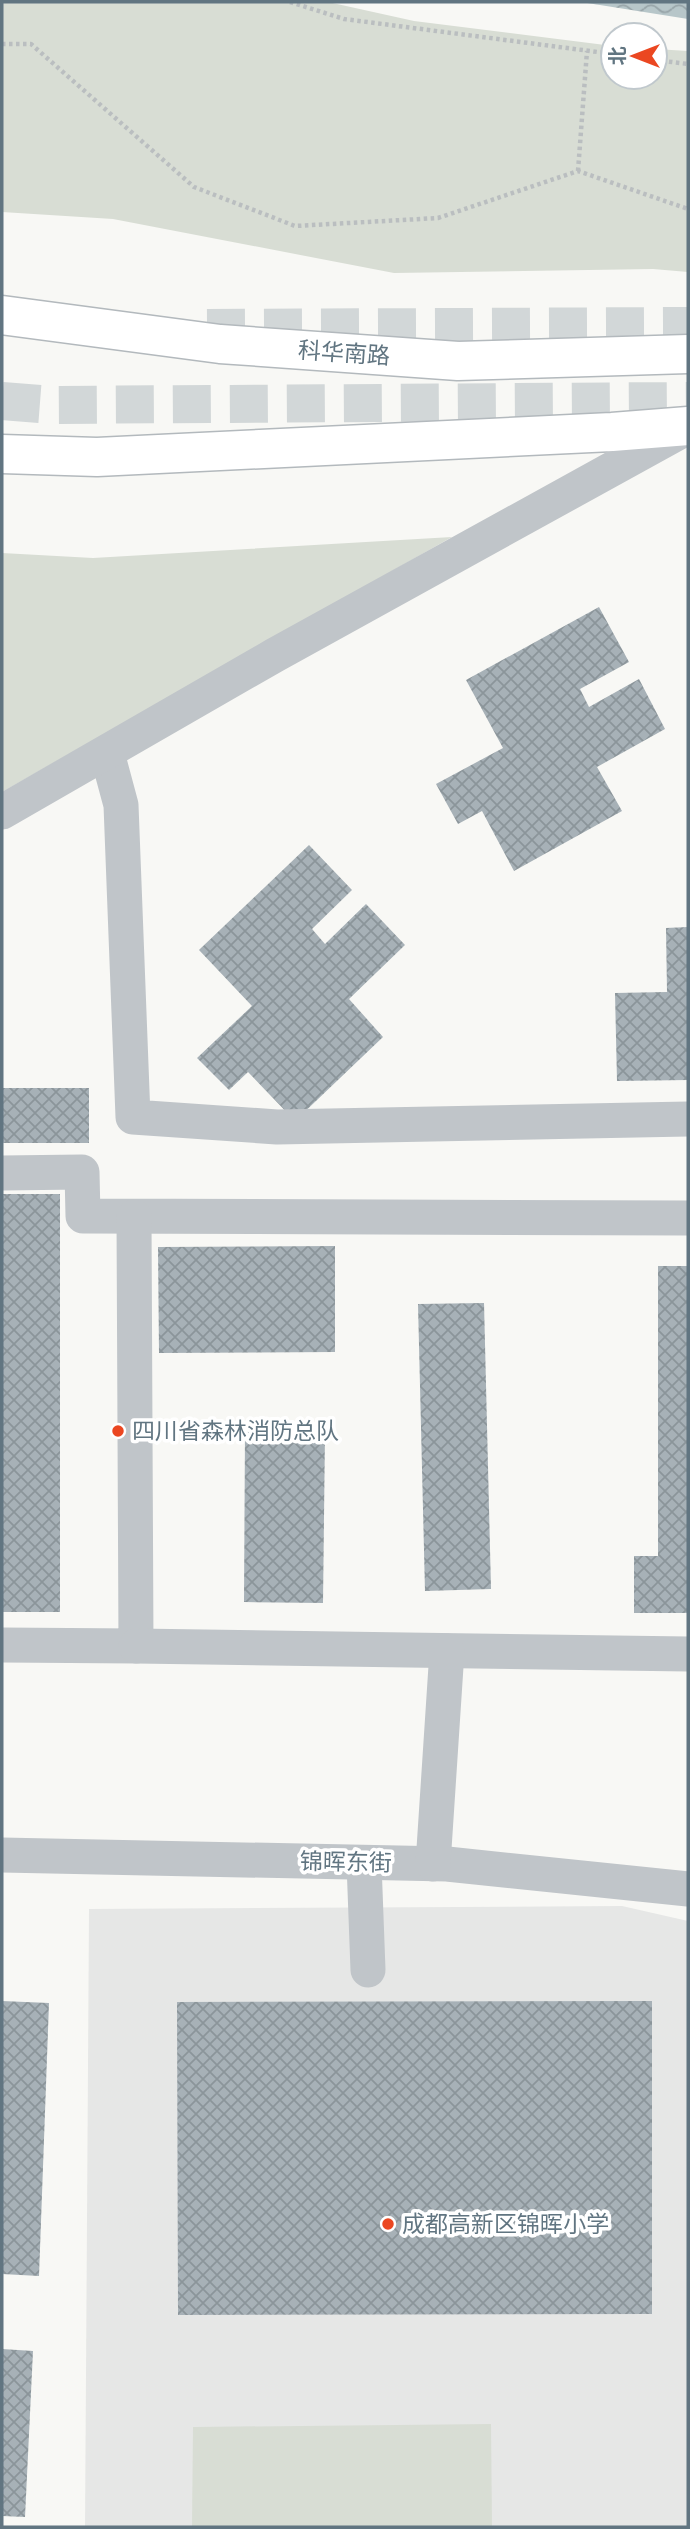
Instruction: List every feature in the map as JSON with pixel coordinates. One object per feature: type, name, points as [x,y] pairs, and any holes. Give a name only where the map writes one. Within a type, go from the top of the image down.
[{"type":"main road","name":"科华南路","points":[[2,315],[220,344],[458,361],[688,354]]},
{"type":"main road","points":[[2,454],[97,457],[688,427]]},
{"type":"street","points":[[2,812],[275,654],[688,427]]},
{"type":"street","points":[[107,753],[121,805],[133,1117],[277,1128],[688,1119]]},
{"type":"street","points":[[2,1173],[82,1172],[83,1216],[688,1219]]},
{"type":"street","points":[[134,1217],[136,1646]]},
{"type":"street","points":[[2,1645],[688,1654]]},
{"type":"street","points":[[433,1864],[447,1651]]},
{"type":"street","name":"锦晖东街","points":[[2,1855],[433,1864],[688,1889]]},
{"type":"street","points":[[364,1863],[368,1970]]},
{"type":"path","points":[[290,2],[344,19],[599,52]]},
{"type":"path","points":[[2,44],[31,44],[194,187],[295,226],[438,218],[578,171],[688,209]]},
{"type":"path","points":[[578,171],[587,51]]},
{"type":"path","points":[[669,62],[688,64]]},
{"type":"shaded area","points":[[2,2],[328,2],[414,21],[599,44],[599,91],[669,91],[669,50],[688,51],[688,272],[653,269],[394,273],[113,219],[2,212]]},
{"type":"shaded area","points":[[452,537],[2,792],[2,553],[93,558]]},
{"type":"shaded area","name":"成都高新区锦晖小学","points":[[622,1906],[688,1921],[688,2527],[85,2527],[89,1909]]},
{"type":"shaded area","points":[[491,2424],[492,2527],[192,2527],[193,2427]]},
{"type":"water","points":[[581,2],[688,2],[688,19]]},
{"type":"building","points":[[599,607],[629,662],[580,689],[589,707],[639,679],[665,729],[597,767],[622,811],[514,871],[482,811],[458,824],[436,784],[503,748],[466,680]]},
{"type":"building","points":[[309,845],[352,890],[312,929],[325,944],[366,904],[405,945],[349,999],[383,1037],[295,1121],[248,1072],[229,1090],[197,1058],[252,1006],[199,950]]},
{"type":"building","points":[[688,927],[688,1080],[617,1081],[615,993],[667,992],[666,928]]},
{"type":"building","points":[[2,1088],[89,1088],[89,1143],[2,1143]]},
{"type":"building","points":[[2,1194],[60,1194],[60,1612],[2,1612]]},
{"type":"building","points":[[335,1246],[335,1352],[159,1353],[158,1247]]},
{"type":"building","points":[[658,1266],[688,1266],[688,1613],[634,1613],[634,1556],[658,1556]]},
{"type":"building","points":[[484,1303],[491,1589],[425,1591],[418,1304]]},
{"type":"building","points":[[245,1432],[325,1433],[323,1603],[244,1602]]},
{"type":"building","points":[[2,2001],[49,2003],[39,2276],[2,2274]]},
{"type":"building","points":[[652,2001],[652,2314],[178,2315],[177,2002]]},
{"type":"building","points":[[2,2349],[33,2351],[25,2517],[2,2516]]},
{"type":"tunnel","points":[[207,328],[688,326]]},
{"type":"tunnel","points":[[2,401],[53,405],[688,401]]},
{"type":"place","name":"四川省森林消防总队","points":[[118,1431]]},
{"type":"place","name":"成都高新区锦晖小学","points":[[388,2224]]}]
